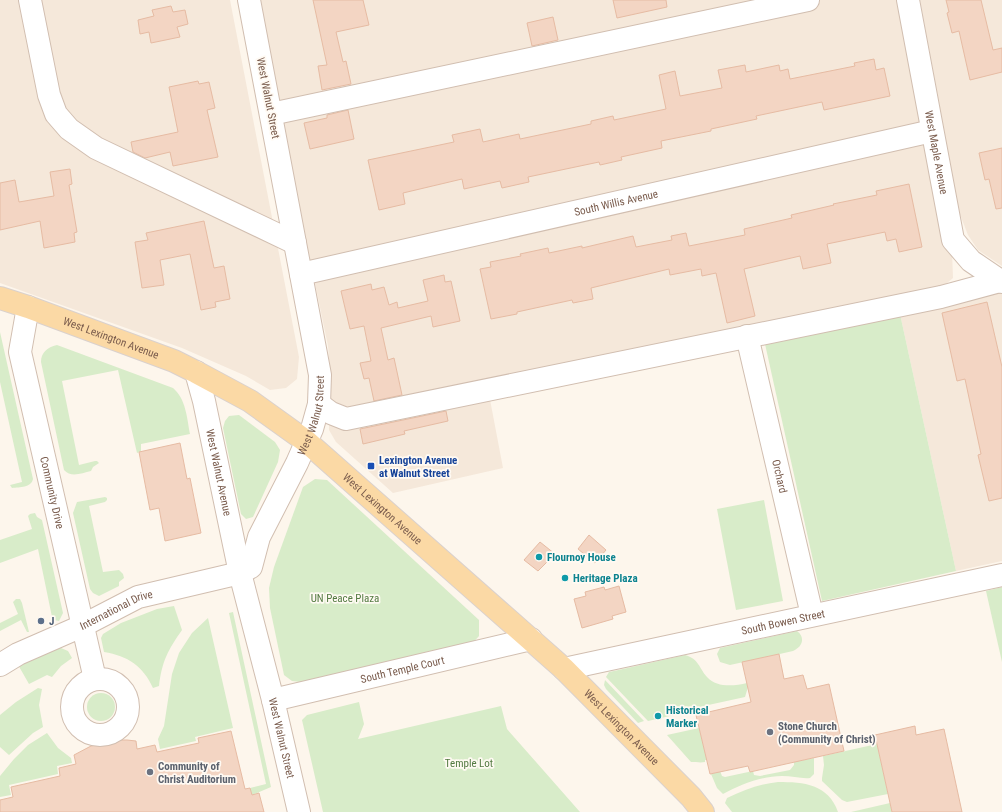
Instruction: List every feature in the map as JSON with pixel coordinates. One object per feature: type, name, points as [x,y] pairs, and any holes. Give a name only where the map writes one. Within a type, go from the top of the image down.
[{"type":"main road","name":"West Lexington Avenue","points":[[0,298],[174,361],[250,401],[307,442],[564,669],[691,797],[703,812]]},
{"type":"street","points":[[30,0],[50,95],[56,114],[69,129],[96,148],[295,243]]},
{"type":"street","name":"West Walnut Street","points":[[249,0],[320,375],[319,404],[307,442],[259,537],[251,567],[240,573],[273,700],[299,812]]},
{"type":"street","points":[[271,114],[808,0]]},
{"type":"street","name":"West Maple Avenue","points":[[908,0],[953,240],[971,261],[1001,282]]},
{"type":"street","name":"South Willis Avenue","points":[[301,274],[932,131]]},
{"type":"street","points":[[319,404],[332,413],[346,419],[941,297],[1001,282]]},
{"type":"street","name":"Community Drive","points":[[28,307],[20,352],[95,679]]},
{"type":"street","name":"Orchard","points":[[747,336],[812,615]]},
{"type":"street","name":"West Walnut Avenue","points":[[196,372],[204,401],[240,573]]},
{"type":"street","name":"International Drive","points":[[0,666],[18,654],[82,626],[138,597],[240,573]]},
{"type":"street","name":"South Bowen Street","points":[[564,669],[1002,574]]},
{"type":"street","name":"South Temple Court","points":[[273,700],[531,639]]},
{"type":"shaded area","points":[[0,0],[230,0],[299,357],[297,379],[286,388],[270,390],[246,376],[182,348],[0,283]]},
{"type":"shaded area","points":[[256,0],[897,0],[940,216],[952,251],[953,278],[940,289],[488,389],[503,468],[393,493],[336,442],[329,430],[330,372],[328,346]]},
{"type":"shaded area","points":[[920,0],[1002,0],[1002,266],[978,250],[968,235],[959,212]]},
{"type":"shaded area","points":[[1001,293],[1002,561],[956,571],[900,314]]},
{"type":"green space","points":[[900,314],[956,571],[822,601],[765,344]]},
{"type":"green space","points":[[0,332],[33,479],[28,486],[22,487],[12,488],[10,485],[22,482],[0,382]]},
{"type":"green space","points":[[57,345],[173,388],[183,403],[187,415],[190,434],[141,444],[141,451],[137,453],[118,370],[62,381],[79,465],[95,461],[99,463],[93,467],[91,471],[77,474],[70,474],[64,470],[41,362],[45,351],[50,347]]},
{"type":"green space","points":[[239,415],[275,442],[280,450],[278,462],[253,517],[246,519],[241,514],[223,428],[225,421],[229,416]]},
{"type":"green space","name":"UN Peace Plaza","points":[[315,479],[327,480],[479,620],[479,636],[470,646],[309,683],[292,681],[284,675],[270,608],[269,588],[274,567],[303,487]]},
{"type":"green space","points":[[105,497],[107,500],[105,502],[89,506],[103,572],[119,570],[123,574],[124,578],[119,582],[119,586],[99,596],[93,593],[90,589],[73,513],[77,502]]},
{"type":"green space","points":[[764,500],[783,601],[736,610],[717,509]]},
{"type":"green space","points":[[35,513],[37,517],[42,520],[63,613],[59,621],[54,620],[52,617],[38,549],[0,563],[0,540],[32,529],[28,516]]},
{"type":"green space","points":[[1002,587],[1002,662],[986,591]]},
{"type":"green space","points":[[16,599],[20,599],[22,603],[29,632],[27,632],[21,620],[0,631],[0,623],[18,614],[13,602]]},
{"type":"green space","points":[[174,606],[182,630],[166,656],[159,686],[153,688],[149,680],[134,663],[120,656],[104,652],[101,638],[103,634],[121,623],[157,609]]},
{"type":"green space","points":[[233,612],[271,787],[252,795],[250,788],[266,784],[229,613]]},
{"type":"green space","points":[[208,618],[233,728],[195,737],[196,741],[160,749],[158,739],[164,726],[172,674],[179,653],[192,633]]},
{"type":"green space","points":[[797,631],[800,634],[802,642],[799,647],[793,651],[730,665],[720,662],[717,654],[720,648]]},
{"type":"green space","points":[[59,644],[61,648],[68,651],[72,658],[61,666],[52,677],[47,675],[29,684],[17,663]]},
{"type":"green space","points":[[685,655],[696,661],[711,681],[721,685],[737,685],[747,683],[748,687],[745,697],[690,709],[687,712],[648,721],[606,677],[609,672]]},
{"type":"green space","points":[[605,680],[644,721],[638,723],[606,689],[604,685]]},
{"type":"green space","points":[[38,688],[42,689],[39,705],[43,727],[33,733],[9,755],[0,747],[0,715],[16,702]]},
{"type":"green space","points":[[101,693],[111,697],[115,707],[111,717],[101,721],[91,717],[87,707],[91,697]]},
{"type":"green space","name":"Temple Lot","points":[[359,702],[364,724],[358,739],[501,706],[507,729],[580,812],[323,812],[302,720],[307,715]]},
{"type":"green space","points":[[699,728],[707,760],[705,760],[705,762],[691,762],[667,735]]},
{"type":"green space","points":[[47,733],[58,748],[71,758],[72,763],[57,766],[58,774],[9,785],[11,795],[0,797],[0,776],[28,745]]},
{"type":"green space","points":[[877,744],[888,794],[847,802],[842,800],[822,781],[824,765],[823,756]]},
{"type":"green space","points":[[814,758],[814,774],[810,778],[782,776],[767,777],[744,784],[723,794],[717,788],[711,774],[720,771],[722,776],[725,777],[753,771],[754,775],[760,776],[790,770],[794,765],[794,762]]},
{"type":"green space","points":[[778,782],[814,786],[828,796],[834,803],[838,812],[732,812],[725,803],[727,798],[746,790],[764,784]]},
{"type":"green space","points":[[890,803],[892,812],[851,812]]},
{"type":"building","points":[[313,0],[363,0],[369,25],[336,32],[343,62],[346,61],[351,84],[322,90],[318,66],[327,65]]},
{"type":"building","points":[[613,0],[666,0],[667,7],[617,18]]},
{"type":"building","points":[[946,0],[981,0],[993,50],[1002,48],[1002,72],[970,80],[959,31],[952,33],[947,13],[949,12]]},
{"type":"building","points":[[171,6],[173,12],[185,10],[188,24],[177,27],[180,37],[151,43],[149,32],[140,34],[138,20],[154,16],[152,10]]},
{"type":"building","points":[[553,17],[558,40],[532,46],[527,23]]},
{"type":"building","points":[[874,59],[876,70],[884,68],[890,96],[824,110],[822,102],[756,116],[757,119],[711,129],[711,131],[661,141],[662,148],[621,157],[622,160],[600,165],[599,162],[528,177],[529,182],[502,188],[500,181],[464,189],[462,179],[403,193],[405,204],[379,210],[368,160],[454,142],[452,135],[480,129],[483,142],[519,134],[520,139],[591,124],[591,121],[613,116],[614,120],[666,109],[659,75],[675,71],[680,96],[722,88],[718,70],[745,65],[746,72],[779,65],[780,71],[788,69],[790,79],[855,66],[854,63]]},
{"type":"building","points":[[198,81],[199,84],[209,82],[215,108],[207,110],[218,157],[173,166],[170,152],[145,158],[133,152],[131,142],[178,132],[169,87]]},
{"type":"building","points":[[348,110],[354,139],[310,149],[304,123],[327,118],[327,115]]},
{"type":"building","points":[[1002,148],[1002,208],[996,209],[989,179],[985,180],[979,153]]},
{"type":"building","points":[[70,169],[72,184],[69,185],[77,232],[74,233],[75,242],[44,248],[40,221],[0,230],[0,183],[15,180],[19,202],[54,196],[50,172]]},
{"type":"building","points":[[909,184],[922,247],[899,252],[896,239],[887,241],[885,232],[827,244],[831,263],[803,269],[800,256],[744,269],[755,316],[727,323],[716,273],[702,276],[701,269],[670,275],[669,269],[591,288],[593,299],[573,303],[572,300],[491,319],[480,269],[491,267],[490,262],[521,256],[520,254],[548,248],[549,253],[582,246],[582,248],[633,236],[636,247],[672,240],[671,236],[686,233],[689,246],[745,235],[744,229],[792,218],[791,215],[834,205],[833,204],[877,195],[876,191]]},
{"type":"building","points":[[204,221],[214,268],[224,266],[230,299],[215,302],[216,307],[201,310],[190,254],[160,260],[164,285],[142,288],[135,242],[148,240],[146,233]]},
{"type":"building","points":[[444,275],[445,282],[451,281],[460,321],[433,327],[431,316],[381,328],[388,360],[394,358],[402,395],[374,401],[369,378],[364,379],[360,363],[371,361],[364,326],[350,329],[341,291],[371,284],[372,290],[384,287],[389,305],[397,302],[398,308],[428,301],[423,280]]},
{"type":"building","points":[[987,302],[1002,367],[1002,498],[989,501],[978,455],[981,454],[965,379],[957,381],[942,313]]},
{"type":"building","points":[[446,411],[448,421],[404,431],[405,434],[363,444],[360,429]]},
{"type":"building","points":[[180,443],[187,479],[190,478],[201,533],[165,541],[159,508],[150,510],[139,452]]},
{"type":"building","points":[[589,535],[606,550],[595,563],[578,549]]},
{"type":"building","name":"Flournoy House","points":[[540,542],[555,554],[538,571],[524,560]]},
{"type":"building","points":[[619,586],[626,612],[612,616],[613,619],[582,628],[574,599],[586,596],[585,592],[604,587],[605,590]]},
{"type":"building","name":"Stone Church (Community of Christ)","points":[[779,654],[784,679],[803,675],[807,689],[829,684],[844,751],[750,772],[748,766],[710,774],[696,715],[751,702],[742,662]]},
{"type":"building","points":[[915,726],[916,735],[944,729],[962,812],[892,812],[875,735]]},
{"type":"building","name":"Community of Christ Auditorium","points":[[231,731],[245,789],[250,788],[252,795],[259,793],[264,812],[0,812],[0,800],[13,797],[11,787],[60,776],[59,768],[76,764],[74,755],[91,746],[117,740],[127,740],[136,741],[137,749],[155,745],[157,752],[199,743],[198,738]]},
{"type":"place","name":"Lexington Avenue at Walnut Street","points":[[371,466]]},
{"type":"place","name":"Flournoy House","points":[[539,557]]},
{"type":"place","name":"Heritage Plaza","points":[[565,578]]},
{"type":"place","name":"J","points":[[41,621]]},
{"type":"place","name":"Historical Marker","points":[[658,716]]},
{"type":"place","name":"Stone Church (Community of Christ)","points":[[770,732]]},
{"type":"place","name":"Community of Christ Auditorium","points":[[150,772]]}]
